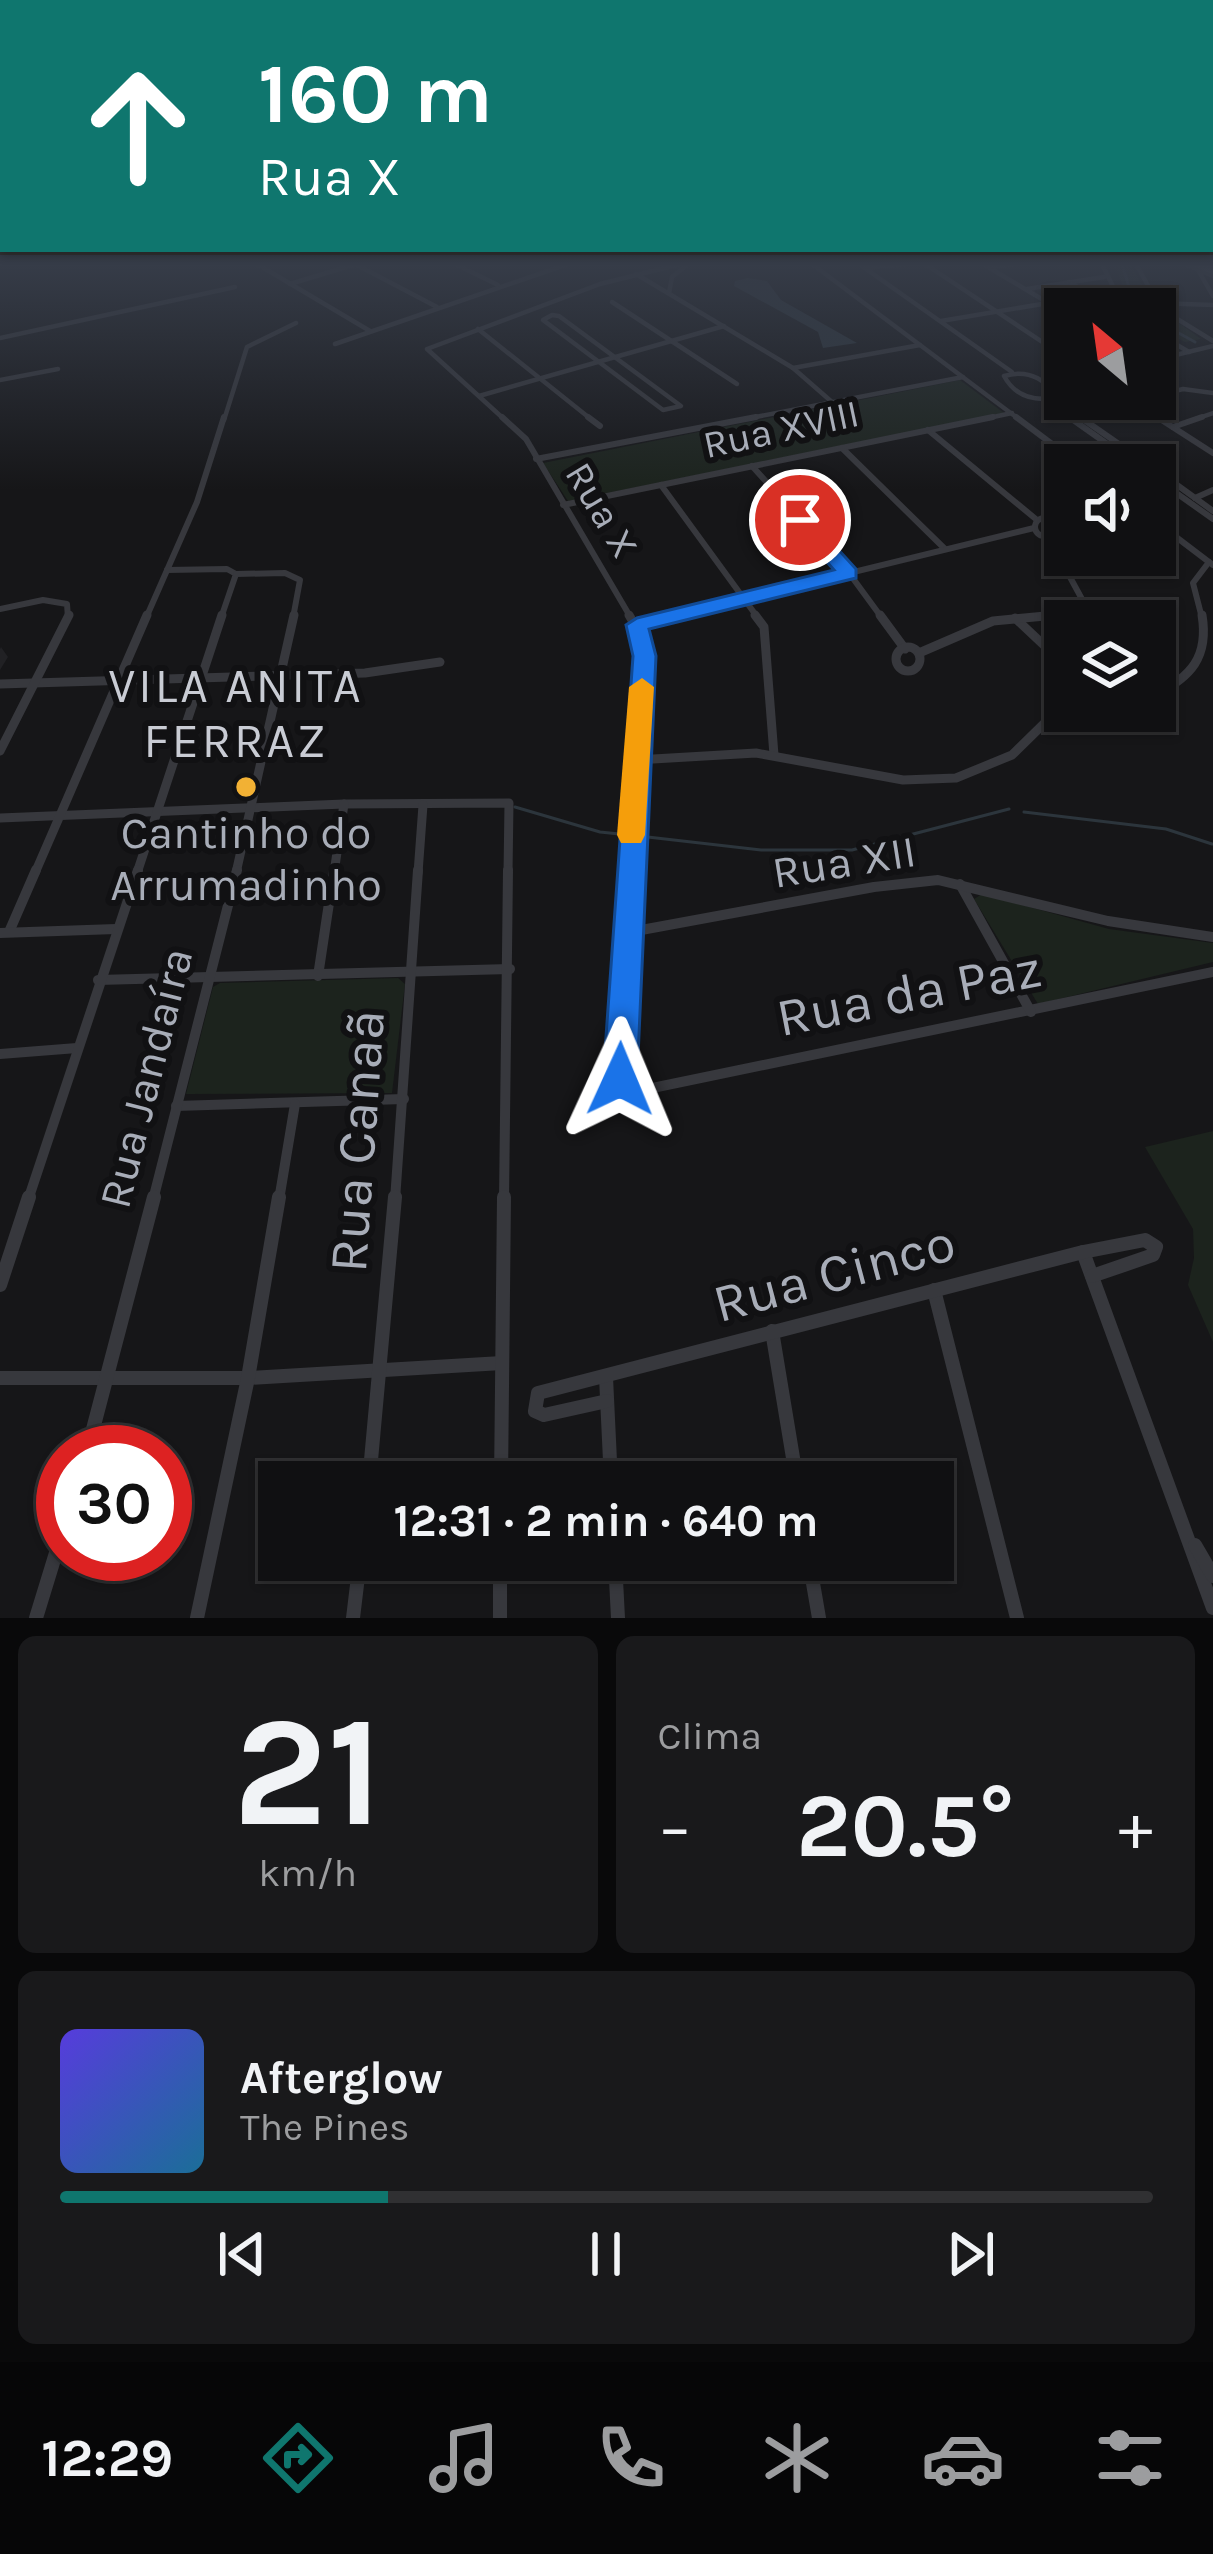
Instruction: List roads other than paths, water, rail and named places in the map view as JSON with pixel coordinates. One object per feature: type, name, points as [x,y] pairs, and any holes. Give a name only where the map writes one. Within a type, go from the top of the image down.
[{"type":"street","points":[[116,929],[5,933],[213,461],[218,427],[247,346],[261,340]]},
{"type":"street","points":[[335,344],[347,340]]},
{"type":"street","name":"Rua X","points":[[449,340],[427,351],[526,439],[637,625],[644,656],[625,933],[619,1064],[624,1084]]},
{"type":"street","points":[[491,340],[601,426]]},
{"type":"street","points":[[570,340],[663,410],[681,406],[592,340]]},
{"type":"street","points":[[479,395],[670,340],[737,385]]},
{"type":"street","points":[[746,340],[793,368],[832,402]]},
{"type":"street","points":[[913,340],[983,387],[1053,444]]},
{"type":"street","points":[[966,340],[1012,372],[1044,381]]},
{"type":"street","points":[[1176,344],[1190,352]]},
{"type":"street","points":[[1176,355],[1213,344]]},
{"type":"street","points":[[793,368],[920,345]]},
{"type":"street","points":[[0,380],[58,369]]},
{"type":"street","points":[[1012,372],[1004,380],[1022,395]]},
{"type":"street","points":[[536,459],[963,377]]},
{"type":"street","points":[[1176,391],[1213,393]]},
{"type":"street","points":[[995,400],[1022,395],[1044,400]]},
{"type":"street","name":"Rua XVIII","points":[[563,505],[1012,413]]},
{"type":"street","points":[[1173,427],[1213,413]]},
{"type":"street","points":[[1073,420],[1107,444]]},
{"type":"street","points":[[1088,420],[1119,444]]},
{"type":"street","points":[[1162,420],[1213,453]]},
{"type":"street","points":[[928,430],[1044,531]]},
{"type":"street","points":[[526,439],[550,456]]},
{"type":"street","points":[[841,448],[945,549]]},
{"type":"street","points":[[752,466],[849,573],[905,649],[919,653],[980,625],[1015,618],[1072,617],[1083,610],[1067,576]]},
{"type":"street","points":[[661,485],[745,597],[766,634],[774,755]]},
{"type":"street","points":[[1176,485],[1213,515]]},
{"type":"street","points":[[1176,488],[1213,515]]},
{"type":"street","points":[[1195,497],[1213,490]]},
{"type":"street","points":[[637,625],[1044,524]]},
{"type":"street","points":[[1176,537],[1211,564],[1193,583],[1210,625],[1210,654],[1193,677],[1176,685]]},
{"type":"street","points":[[0,1285],[235,576],[227,569],[167,570]]},
{"type":"street","name":"Rua Jandaíra","points":[[95,1425],[282,675],[300,580],[285,573],[235,576]]},
{"type":"street","points":[[0,609],[43,600],[58,600],[69,607],[69,617],[0,751]]},
{"type":"street","points":[[1015,618],[1044,645]]},
{"type":"street","points":[[883,621],[893,655],[904,668],[923,664],[950,639]]},
{"type":"street","points":[[893,655],[905,649]]},
{"type":"street","points":[[919,653],[923,664]]},
{"type":"street","points":[[0,684],[365,673],[440,662]]},
{"type":"street","points":[[636,760],[717,752],[774,755],[896,780],[959,778],[1009,759],[1044,724]]},
{"type":"street","points":[[0,818],[344,804],[509,803],[511,969],[501,1461]]},
{"type":"street","points":[[318,976],[344,804]]},
{"type":"street","name":"Rua Canaã","points":[[371,1461],[404,1099],[423,805]]},
{"type":"street","name":"Rua XII","points":[[625,933],[914,880],[960,884],[1108,921],[1213,937]]},
{"type":"street","points":[[960,884],[1031,1012]]},
{"type":"street","points":[[98,980],[511,969]]},
{"type":"street","name":"Rua da Paz","points":[[624,1084],[638,1090],[1213,972]]},
{"type":"street","points":[[0,1054],[77,1048]]},
{"type":"street","points":[[176,1106],[404,1099]]},
{"type":"street","points":[[197,1618],[248,1378],[295,1104]]},
{"type":"street","name":"Rua Cinco","points":[[607,1401],[544,1415],[535,1411],[533,1403],[538,1393],[1083,1252],[1145,1240],[1156,1247],[1153,1255],[1092,1276]]},
{"type":"street","points":[[1083,1252],[1213,1608]]},
{"type":"street","points":[[934,1290],[1018,1618]]},
{"type":"street","points":[[772,1331],[794,1461]]},
{"type":"street","points":[[0,1378],[248,1378],[502,1363]]},
{"type":"street","points":[[606,1377],[610,1461]]},
{"type":"street","points":[[1183,1525],[1213,1576]]},
{"type":"street","points":[[36,1618],[47,1581]]},
{"type":"street","points":[[353,1618],[357,1581]]},
{"type":"street","points":[[500,1581],[500,1618]]},
{"type":"street","points":[[616,1581],[618,1618]]},
{"type":"street","points":[[813,1581],[819,1618]]},
{"type":"waterway","points":[[1190,340],[1195,342]]},
{"type":"waterway","points":[[515,807],[600,832],[629,835]]},
{"type":"waterway","points":[[639,836],[761,850],[852,850],[1009,809]]},
{"type":"waterway","points":[[1024,812],[1166,829],[1212,844]]},
{"type":"place","name":"Cantinho do Arrumadinho","points":[[246,787]]},
{"type":"district","name":"VILA ANITA FERRAZ","points":[[236,714]]}]
